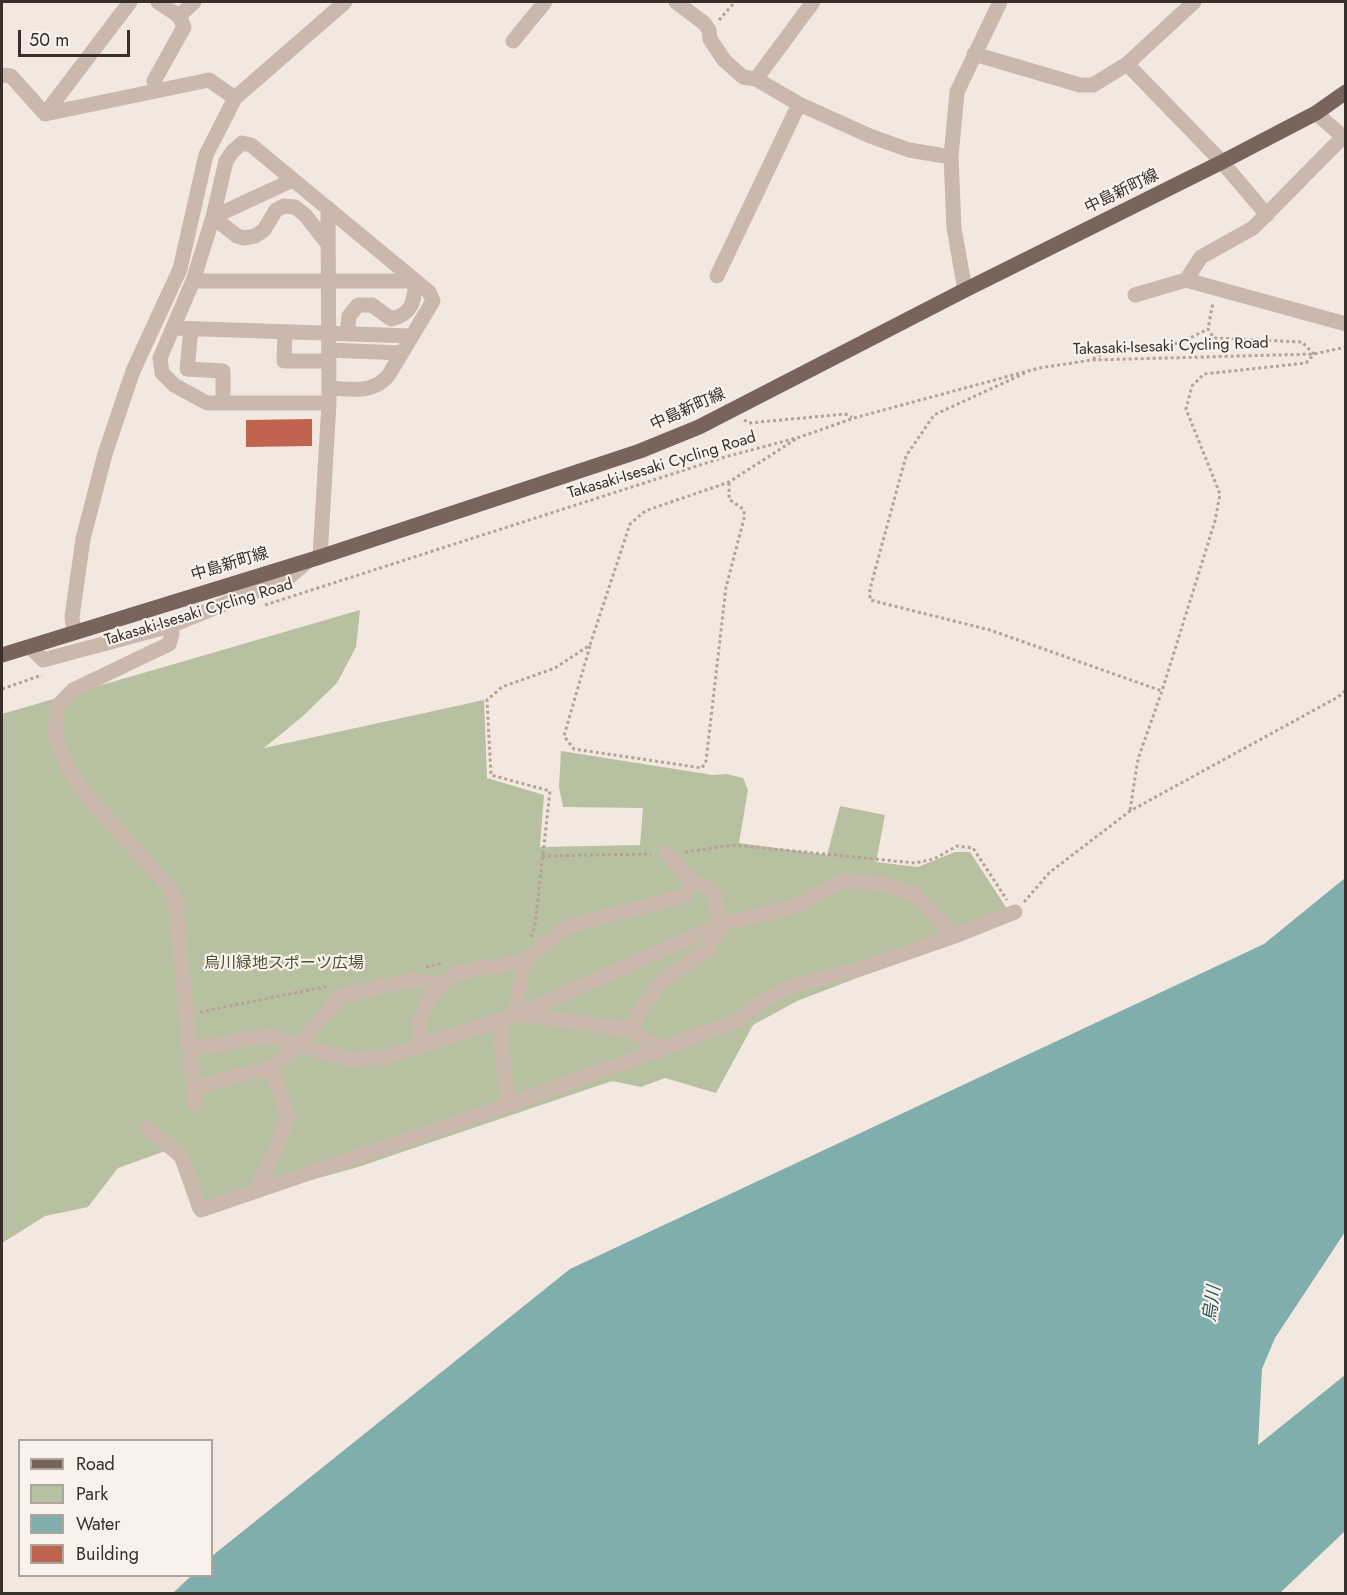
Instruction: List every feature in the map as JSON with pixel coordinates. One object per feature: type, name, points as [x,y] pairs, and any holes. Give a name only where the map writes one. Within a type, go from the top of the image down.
[{"type":"main road","name":"中島新町線","points":[[2,655],[314,559],[640,451],[699,428],[965,290],[1222,162],[1316,113],[1346,92]]},
{"type":"street","points":[[45,114],[130,2]]},
{"type":"street","points":[[158,2],[179,16],[184,27],[154,81],[159,90]]},
{"type":"street","points":[[179,16],[194,2]]},
{"type":"street","points":[[74,632],[72,617],[83,539],[105,453],[133,371],[180,269],[206,155],[235,98],[345,2]]},
{"type":"street","points":[[513,41],[545,2]]},
{"type":"street","points":[[676,2],[704,23],[710,30],[710,39],[724,60],[743,77],[756,79],[799,104],[870,136],[909,150],[951,157]]},
{"type":"street","points":[[756,79],[813,2]]},
{"type":"street","points":[[965,290],[954,228],[951,157],[957,92],[1000,2]]},
{"type":"street","points":[[974,54],[1080,85],[1093,85],[1127,64],[1194,2]]},
{"type":"street","points":[[1127,64],[1222,162],[1267,215]]},
{"type":"street","points":[[2,75],[11,76],[45,114]]},
{"type":"street","points":[[45,114],[209,80],[235,98]]},
{"type":"street","points":[[717,276],[799,104]]},
{"type":"street","points":[[1186,280],[1201,256],[1253,228],[1343,137],[1316,113]]},
{"type":"street","points":[[242,143],[251,145],[293,180],[429,292],[433,301],[388,376],[380,384],[370,389],[329,395],[207,403],[174,385],[162,373],[160,358],[193,281],[213,217],[226,161],[242,143]]},
{"type":"street","points":[[213,217],[293,180]]},
{"type":"street","points":[[213,217],[237,236],[244,238],[255,236],[264,230],[276,210],[284,206],[295,207],[305,215],[328,244]]},
{"type":"street","points":[[30,647],[43,660],[170,626],[288,578],[314,559],[329,395],[328,208]]},
{"type":"street","points":[[1136,295],[1186,280],[1346,324]]},
{"type":"street","points":[[193,281],[416,281]]},
{"type":"street","points":[[347,334],[348,316],[358,305],[372,305],[391,319],[402,316],[409,309],[414,298],[416,281]]},
{"type":"street","points":[[173,328],[412,336]]},
{"type":"street","points":[[191,329],[187,369],[223,371],[223,403]]},
{"type":"street","points":[[285,332],[284,361],[329,356],[402,353]]},
{"type":"street","points":[[170,626],[172,634],[169,644],[73,690],[63,699],[57,707],[56,737],[69,770],[87,796],[167,885],[175,898],[195,1104]]},
{"type":"street","points":[[630,1030],[644,1004],[667,977],[709,948],[721,924],[713,891],[691,881],[666,853]]},
{"type":"street","points":[[421,1046],[419,1022],[428,1001],[456,972],[524,961],[568,926],[685,896],[691,881]]},
{"type":"street","points":[[189,1049],[269,1036],[351,1059],[388,1056],[512,1016],[721,924],[794,907],[841,881],[882,884],[914,894],[955,936]]},
{"type":"street","points":[[147,1128],[182,1157],[201,1210],[508,1105],[737,1022],[760,1002],[793,986],[863,968],[1015,912]]},
{"type":"street","points":[[508,1105],[501,1041],[512,1016],[524,961]]},
{"type":"street","points":[[193,1087],[271,1068],[299,1045],[341,996],[411,980],[441,985]]},
{"type":"street","points":[[512,1016],[630,1030],[660,1050]]},
{"type":"street","points":[[255,1191],[279,1143],[288,1116],[271,1068]]},
{"type":"path","points":[[710,30],[735,2]]},
{"type":"path","points":[[1130,811],[1138,759],[1162,691],[1215,521],[1220,494],[1186,408],[1192,386],[1204,374],[1306,363],[1314,354],[1302,342],[1214,338],[1208,329],[1215,288]]},
{"type":"path","points":[[1092,360],[1110,350],[1180,343],[1208,329]]},
{"type":"path","name":"Takasaki-Isesaki Cycling Road","points":[[263,605],[725,457],[854,418],[1033,369],[1092,360],[1314,354],[1346,347]]},
{"type":"path","points":[[1033,369],[934,416],[906,456],[870,589],[870,600],[990,630],[1162,691]]},
{"type":"path","points":[[734,410],[749,423],[845,414],[854,418]]},
{"type":"path","points":[[729,482],[729,499],[743,509],[745,515],[726,587],[706,761],[702,768],[574,749],[564,736],[590,645],[630,524],[645,511],[729,482],[800,436]]},
{"type":"path","points":[[529,946],[534,926],[550,791],[491,775],[487,700],[502,687],[555,668],[590,645]]},
{"type":"path","points":[[2,689],[45,675]]},
{"type":"path","points":[[542,856],[666,853],[733,844],[915,863],[934,859],[957,846],[973,848],[1015,912],[1050,872],[1130,811],[1338,697],[1346,690]]},
{"type":"path","points":[[426,967],[449,962]]},
{"type":"path","points":[[185,1015],[334,985]]},
{"type":"green space","name":"烏川緑地スポーツ広場","points":[[360,610],[356,647],[337,683],[303,716],[264,748],[484,700],[487,778],[544,795],[540,847],[640,845],[643,808],[563,807],[559,787],[561,751],[713,775],[727,774],[743,778],[748,790],[739,843],[827,855],[840,806],[885,815],[876,862],[918,867],[955,852],[970,852],[1013,918],[797,1001],[753,1025],[716,1093],[665,1078],[641,1087],[612,1081],[355,1168],[193,1212],[171,1149],[118,1168],[88,1207],[45,1216],[2,1243],[2,714]]},
{"type":"water","name":"烏川","points":[[1345,878],[1345,1232],[1275,1338],[1262,1369],[1258,1445],[1345,1375],[1345,1531],[1280,1593],[173,1593],[190,1577],[213,1577],[213,1555],[570,1269],[1264,944]]},
{"type":"building","points":[[312,419],[312,446],[246,447],[246,420]]}]
